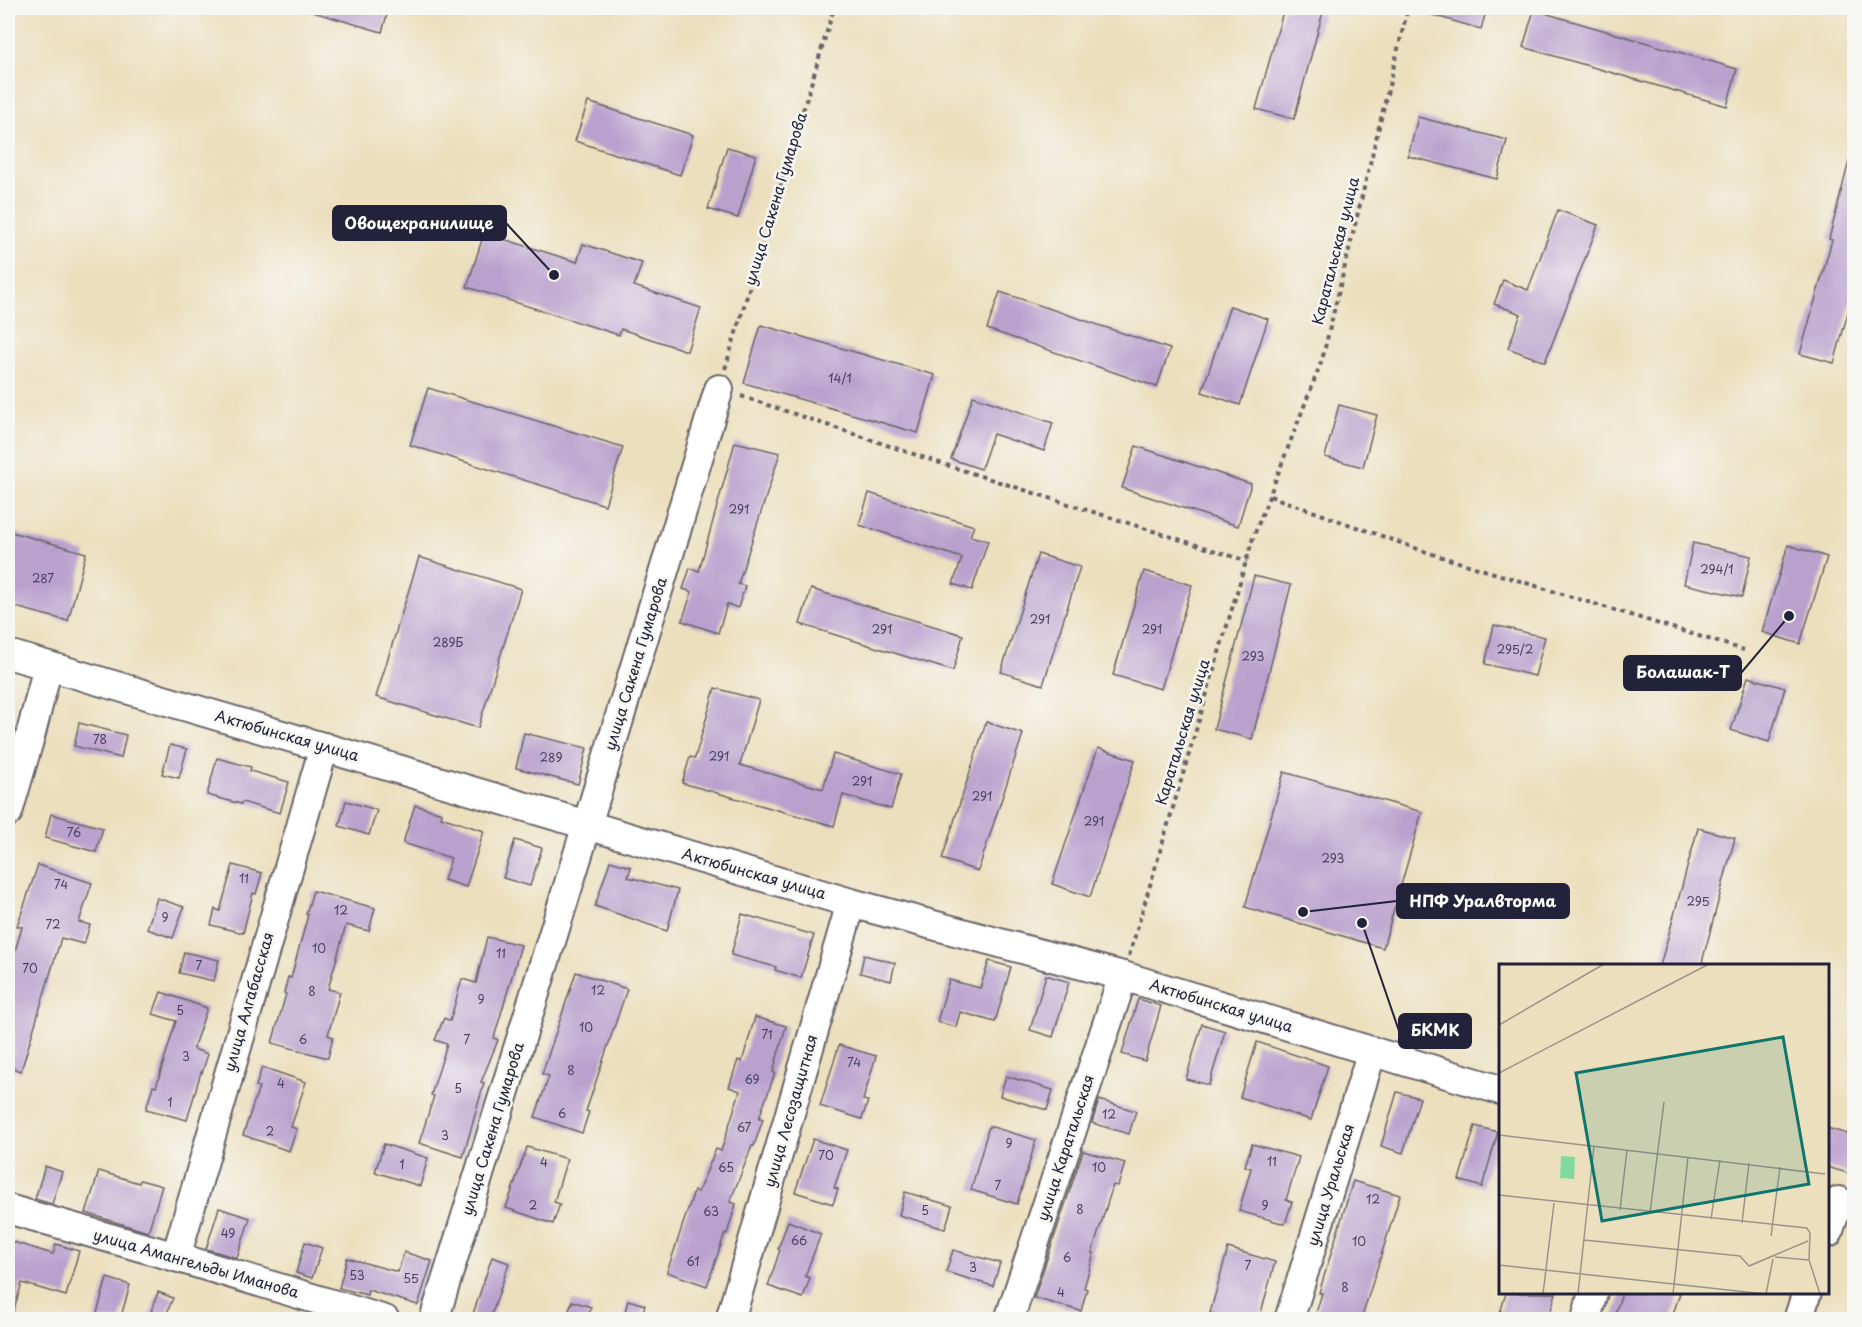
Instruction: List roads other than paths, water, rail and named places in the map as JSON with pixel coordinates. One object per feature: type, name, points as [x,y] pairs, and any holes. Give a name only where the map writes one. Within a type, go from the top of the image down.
[{"type":"street","name":"улица Сакена Гумарова","points":[[434,1320],[719,389]]},
{"type":"street","name":"Актюбинская улица","points":[[8,654],[851,903],[1123,976],[1499,1090]]},
{"type":"street","points":[[8,812],[48,666]]},
{"type":"street","name":"улица Алгабасская","points":[[176,1257],[324,747]]},
{"type":"street","name":"улица Лесозащитная","points":[[730,1320],[851,903]]},
{"type":"street","name":"улица Каратальская","points":[[1009,1320],[1123,976]]},
{"type":"street","name":"улица Уральская","points":[[1289,1320],[1372,1051]]},
{"type":"street","points":[[1829,1228],[1840,1201]]},
{"type":"street","name":"улица Амангельды Иманова","points":[[8,1209],[385,1320]]},
{"type":"street","points":[[1586,1320],[1593,1294]]},
{"type":"street","points":[[1798,1320],[1807,1294]]},
{"type":"place","name":"Овощехранилище","points":[[554,275]]},
{"type":"place","name":"Болашак-Т","points":[[1789,616]]},
{"type":"place","name":"НПФ Уралвторма","points":[[1303,912]]},
{"type":"place","name":"БКМК","points":[[1362,923]]}]
